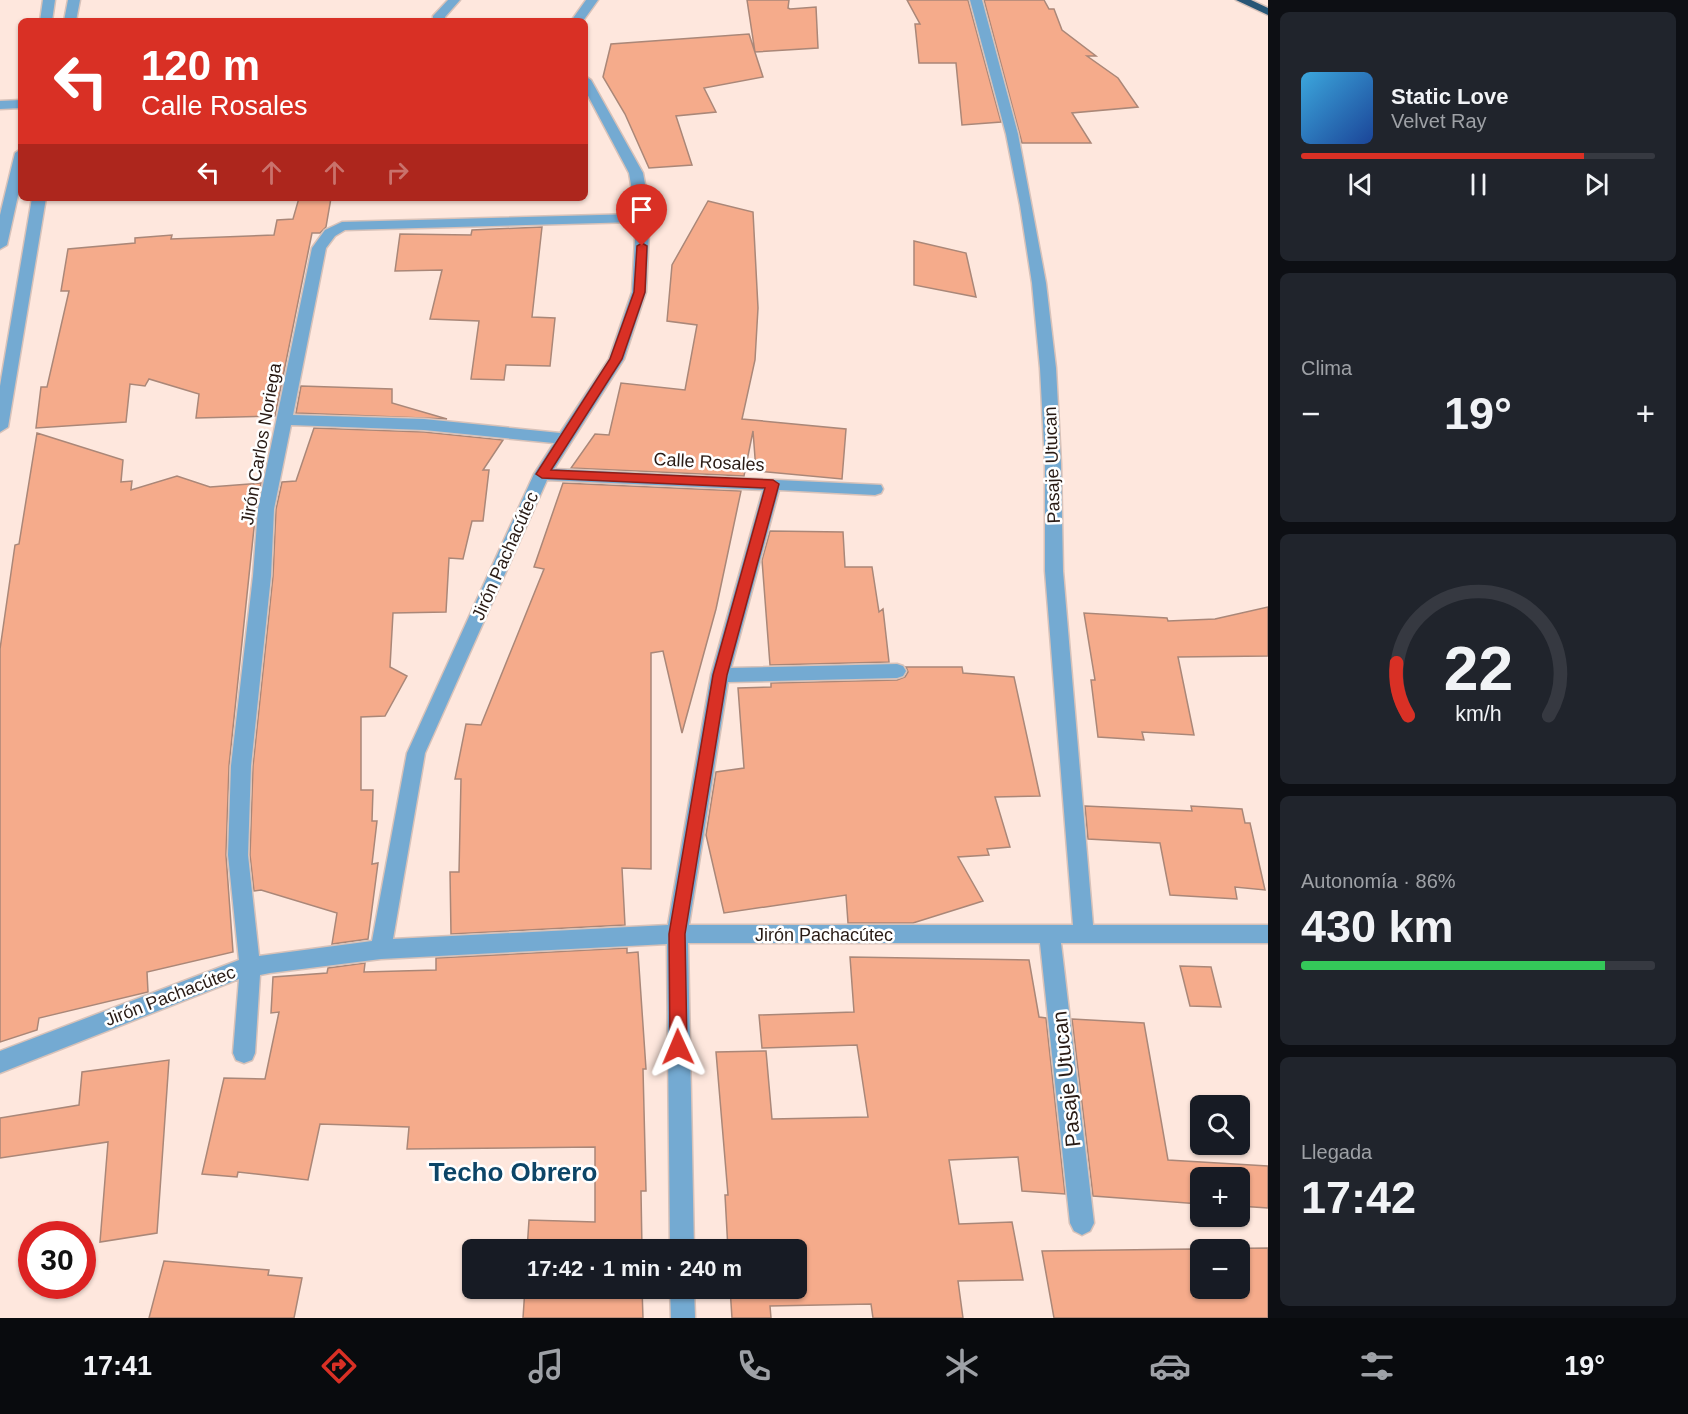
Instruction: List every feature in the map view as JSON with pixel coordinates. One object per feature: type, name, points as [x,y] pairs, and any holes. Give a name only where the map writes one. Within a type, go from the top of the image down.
[{"type":"highway","points":[[1242,0],[1268,12]]},
{"type":"street","points":[[46,18],[49,0]]},
{"type":"street","points":[[71,18],[74,0]]},
{"type":"street","points":[[439,18],[454,0]]},
{"type":"street","points":[[579,18],[592,0]]},
{"type":"street","name":"Pasaje Utucan","points":[[976,0],[1014,144],[1039,283],[1048,368],[1053,452],[1054,572],[1084,936]]},
{"type":"street","name":"Jirón Pachacútec","points":[[381,949],[416,753],[542,474],[616,359],[639,292],[643,218],[636,173],[617,134],[588,85]]},
{"type":"street","points":[[0,105],[18,104]]},
{"type":"street","points":[[0,245],[18,166]]},
{"type":"street","points":[[0,427],[21,315],[26,267],[38,201]]},
{"type":"street","name":"Jirón Carlos Noriega","points":[[243,1053],[250,967],[238,855],[241,766],[262,576],[266,509],[315,257],[324,240],[335,229],[342,226],[643,218]]},
{"type":"street","points":[[284,420],[374,421],[511,430],[564,439]]},
{"type":"street","name":"Calle Rosales","points":[[542,474],[875,489]]},
{"type":"street","points":[[682,1239],[677,934],[720,675],[773,484]]},
{"type":"street","points":[[720,675],[897,671]]},
{"type":"street","name":"Jirón Pachacútec","points":[[0,1062],[227,972],[381,949],[677,934],[1084,936],[1268,934]]},
{"type":"street","name":"Pasaje Utucan","points":[[1050,936],[1082,1223]]},
{"type":"street","points":[[682,1299],[683,1318]]},
{"type":"building","points":[[747,0],[789,0],[788,8],[790,9],[816,7],[818,48],[755,52]]},
{"type":"building","points":[[907,0],[968,0],[1001,122],[962,125],[956,63],[919,63],[915,24],[920,24]]},
{"type":"building","points":[[984,0],[1044,0],[1049,9],[1054,9],[1062,30],[1096,56],[1087,56],[1118,78],[1138,107],[1072,113],[1091,143],[1022,143]]},
{"type":"building","points":[[749,34],[763,77],[704,88],[716,112],[676,116],[692,165],[649,168],[625,114],[603,77],[611,44]]},
{"type":"building","points":[[298,201],[330,201],[326,227],[320,233],[312,233],[275,416],[196,418],[199,394],[149,379],[145,386],[130,384],[126,422],[36,428],[41,387],[47,387],[69,291],[61,291],[68,249],[135,243],[135,238],[172,235],[171,239],[274,235],[277,220],[293,219]]},
{"type":"building","points":[[708,201],[753,212],[758,308],[755,360],[742,419],[846,429],[842,479],[756,471],[753,431],[744,476],[571,468],[595,434],[609,435],[621,383],[685,390],[697,325],[667,321],[672,265]]},
{"type":"building","points":[[542,227],[532,317],[555,318],[550,366],[506,365],[504,380],[471,379],[479,321],[430,319],[442,270],[395,271],[400,234],[471,235],[472,230]]},
{"type":"building","points":[[914,241],[966,253],[976,297],[914,285]]},
{"type":"building","points":[[301,386],[392,389],[392,403],[447,419],[296,413]]},
{"type":"building","points":[[314,428],[424,432],[503,440],[483,470],[489,470],[483,521],[472,521],[463,559],[449,558],[446,612],[393,613],[390,667],[407,676],[385,716],[361,717],[361,790],[373,790],[372,821],[377,821],[372,864],[378,863],[368,939],[332,944],[337,913],[261,890],[254,891],[250,855],[253,766],[273,576],[276,509],[282,482],[296,481]]},
{"type":"building","points":[[37,433],[123,460],[121,482],[132,481],[131,490],[177,476],[210,487],[261,483],[256,509],[229,766],[226,855],[233,952],[147,972],[148,992],[39,1018],[37,1030],[0,1042],[0,649],[15,545],[19,544]]},
{"type":"building","points":[[563,483],[741,491],[716,609],[682,733],[663,651],[651,653],[651,869],[622,868],[625,925],[451,934],[450,872],[459,872],[461,779],[455,779],[466,724],[481,725],[544,569],[534,567]]},
{"type":"building","points":[[770,531],[843,532],[845,567],[872,567],[879,612],[883,609],[889,662],[770,665],[762,560]]},
{"type":"building","points":[[1268,607],[1268,656],[1178,657],[1194,735],[1142,732],[1144,740],[1098,737],[1091,680],[1095,680],[1084,613],[1167,618],[1168,621],[1215,619]]},
{"type":"building","points":[[906,667],[962,667],[963,673],[1014,677],[1040,796],[995,797],[1010,847],[987,849],[989,855],[958,857],[983,901],[913,923],[848,923],[846,895],[724,913],[706,835],[716,772],[744,768],[738,688],[771,687],[771,683],[897,680],[905,677],[908,672]]},
{"type":"building","points":[[1085,806],[1192,811],[1191,806],[1242,809],[1245,823],[1250,823],[1265,890],[1235,887],[1237,899],[1170,895],[1160,843],[1088,839]]},
{"type":"building","points":[[627,948],[627,953],[638,952],[646,1069],[643,1069],[646,1191],[641,1191],[642,1239],[528,1239],[529,1220],[595,1222],[595,1147],[407,1149],[409,1127],[320,1124],[308,1180],[238,1172],[237,1177],[202,1174],[224,1078],[265,1079],[279,1012],[271,1013],[273,977],[327,973],[328,968],[365,963],[364,972],[436,970],[436,958]]},
{"type":"building","points":[[850,957],[1029,960],[1039,1017],[1046,1018],[1065,1194],[1022,1191],[1018,1157],[949,1160],[959,1224],[1012,1222],[1023,1280],[958,1281],[963,1318],[873,1318],[871,1304],[770,1306],[771,1318],[732,1318],[731,1299],[807,1299],[807,1239],[727,1239],[725,1195],[728,1195],[716,1052],[766,1051],[772,1119],[868,1117],[857,1045],[762,1048],[759,1015],[854,1012]]},
{"type":"building","points":[[1180,966],[1211,967],[1221,1007],[1190,1006]]},
{"type":"building","points":[[1072,1019],[1144,1023],[1168,1160],[1268,1166],[1268,1208],[1250,1207],[1250,1167],[1190,1167],[1190,1203],[1093,1196]]},
{"type":"building","points":[[169,1060],[157,1233],[100,1242],[108,1142],[0,1158],[0,1118],[79,1105],[82,1072]]},
{"type":"building","points":[[1250,1248],[1268,1248],[1268,1318],[1054,1318],[1042,1251],[1190,1249],[1190,1299],[1250,1299]]},
{"type":"building","points":[[164,1261],[269,1270],[268,1275],[302,1278],[294,1318],[149,1318]]},
{"type":"building","points":[[524,1299],[642,1299],[643,1318],[523,1318]]},
{"type":"district","name":"Techo Obrero","points":[[513,1172]]},
{"type":"route","points":[[642,246],[639,292],[616,359],[542,474],[773,484],[720,675],[677,934],[678,1047]]}]
